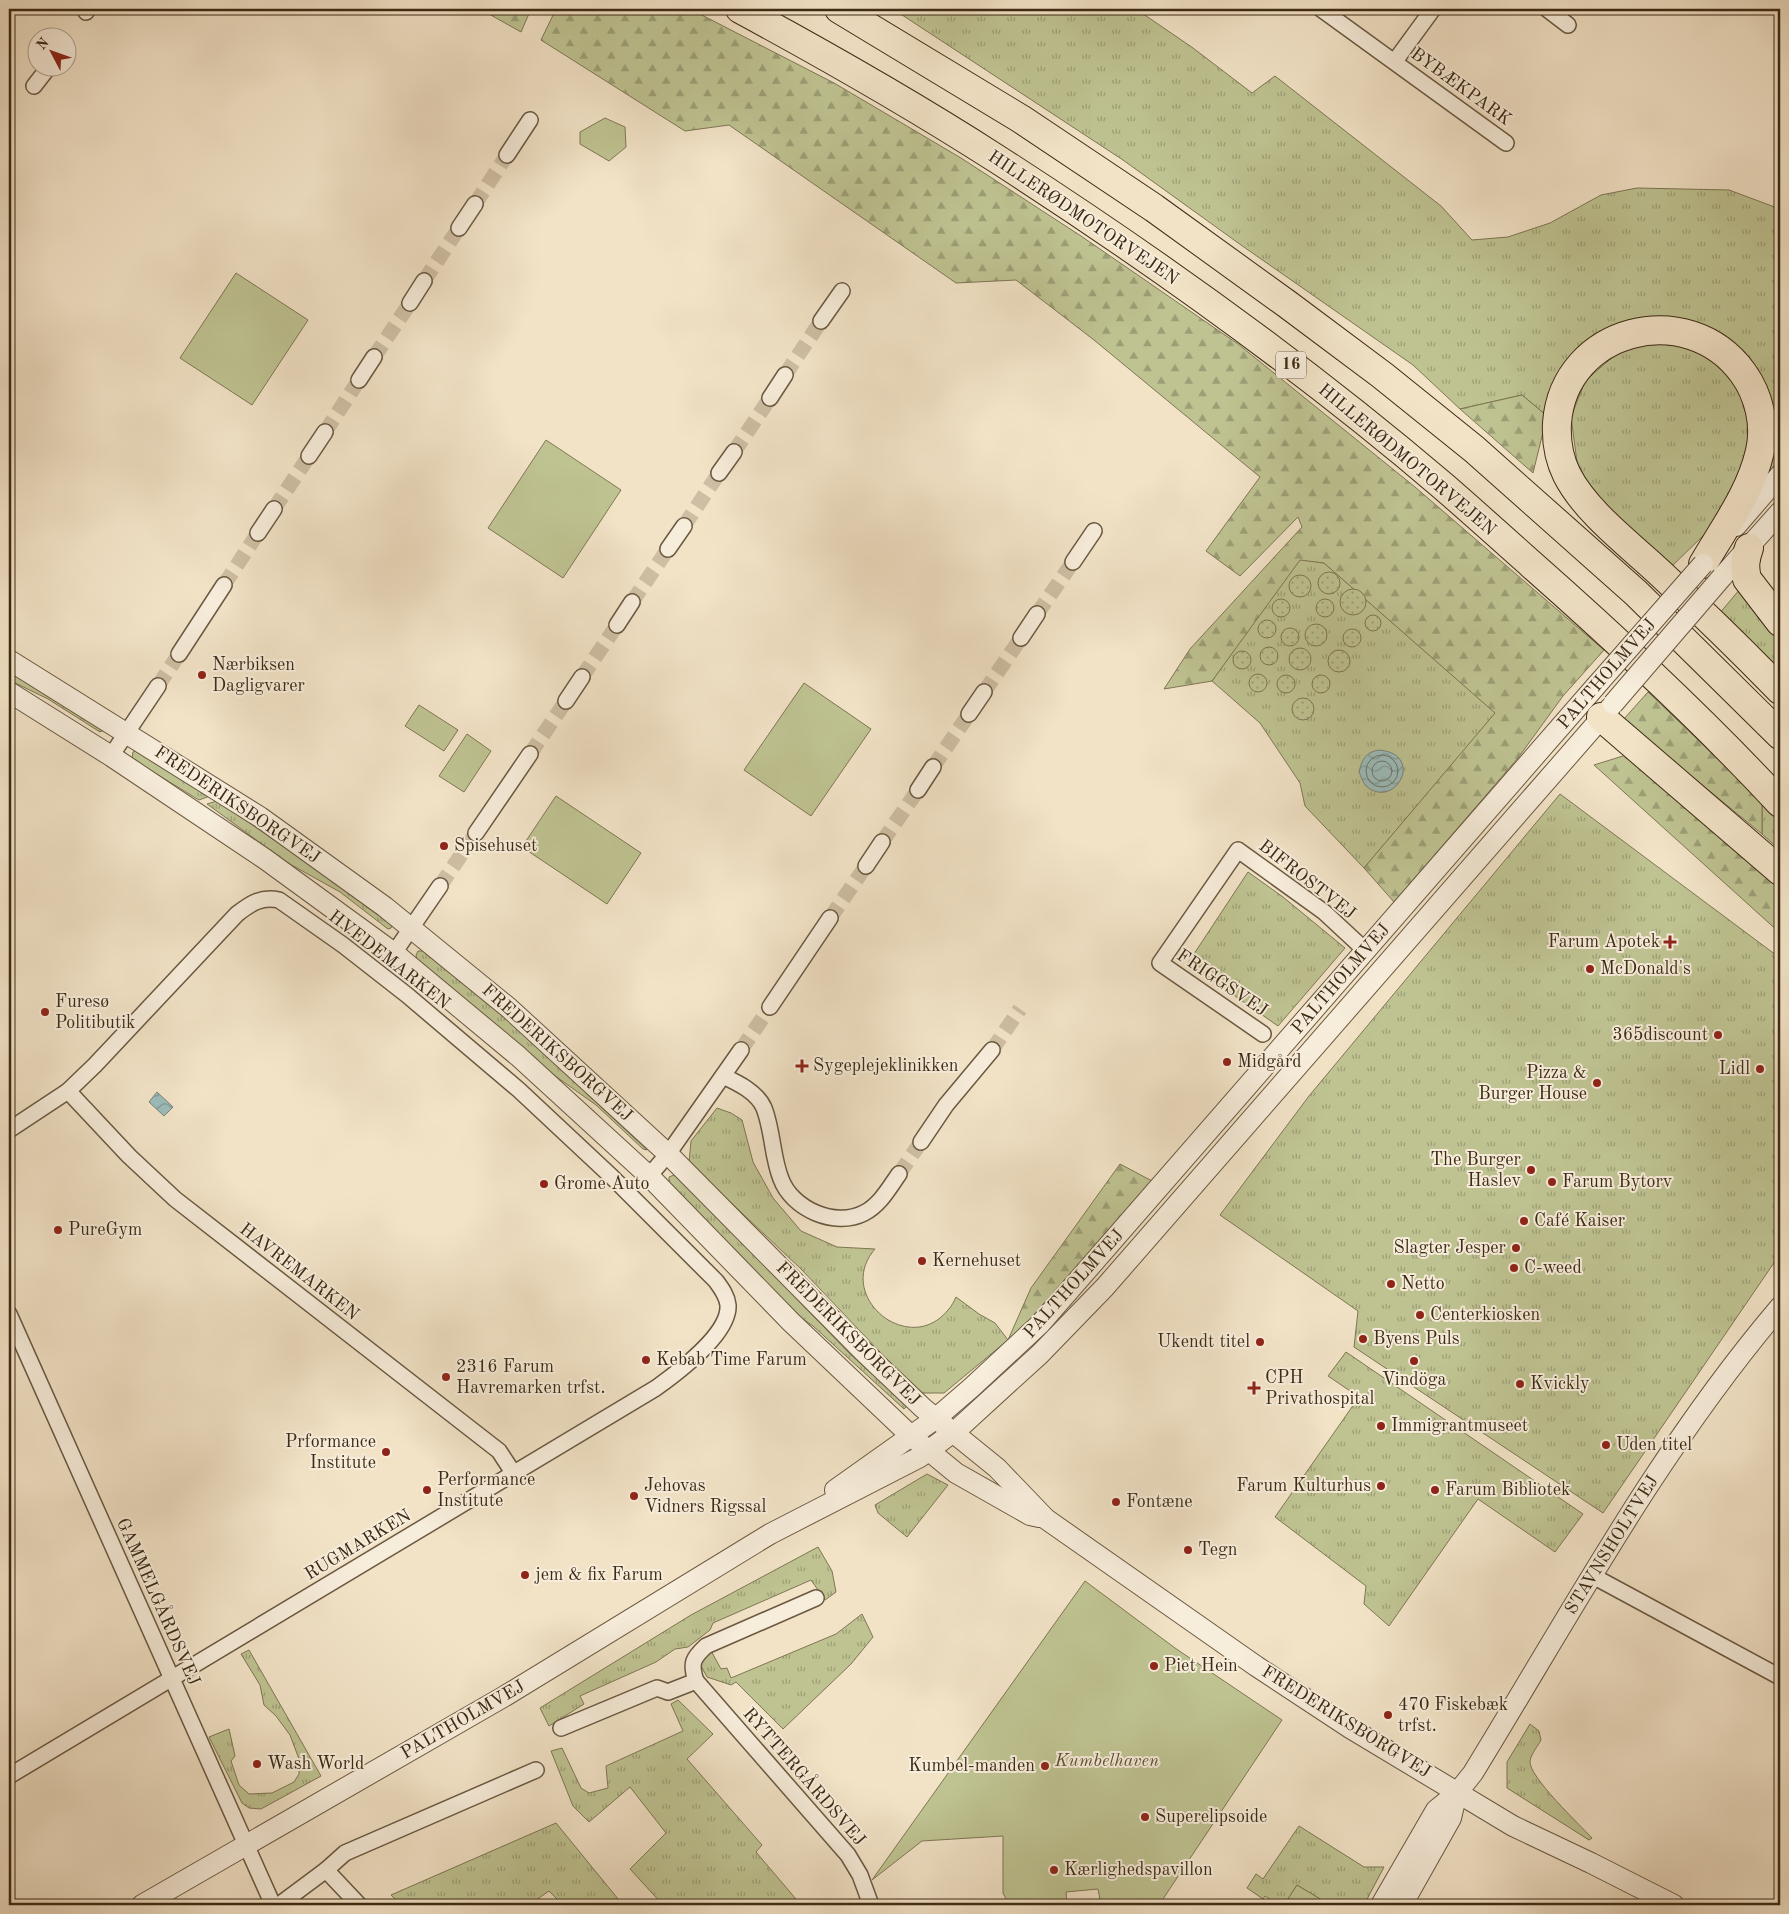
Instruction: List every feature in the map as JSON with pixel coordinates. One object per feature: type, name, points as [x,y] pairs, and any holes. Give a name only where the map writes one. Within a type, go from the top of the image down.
[{"type":"highway","name":"HILLERØDMOTORVEJEN","points":[[740,9],[843,66],[994,157],[1125,243],[1261,342],[1352,412],[1442,486],[1598,624],[1753,773],[1780,802]]},
{"type":"highway","points":[[838,9],[1022,119],[1154,208],[1382,375],[1474,449],[1636,594],[1780,735]]},
{"type":"highway","points":[[1712,570],[1755,468],[1760,449],[1762,431],[1759,409],[1754,393],[1746,378],[1728,356],[1716,346],[1698,337],[1683,332],[1663,330],[1643,331],[1619,338],[1603,346],[1584,362],[1564,392],[1558,417],[1557,442],[1566,473],[1574,488],[1594,512],[1712,621],[1780,690]]},
{"type":"highway","points":[[1749,548],[1744,570],[1747,579],[1780,622]]},
{"type":"highway","points":[[1598,702],[1780,871]]},
{"type":"street","name":"BYBÆKPARK","points":[[1321,9],[1506,143]]},
{"type":"street","name":"BYBÆKPARK","points":[[1394,61],[1433,9]]},
{"type":"street","points":[[1547,9],[1568,25]]},
{"type":"street","points":[[34,86],[40,78]]},
{"type":"street","points":[[507,155],[530,120]]},
{"type":"street","points":[[459,228],[475,204]]},
{"type":"street","points":[[410,303],[424,281]]},
{"type":"street","points":[[821,322],[842,291]]},
{"type":"street","points":[[359,380],[374,357]]},
{"type":"street","points":[[770,398],[785,375]]},
{"type":"street","points":[[309,456],[324,432]]},
{"type":"street","points":[[719,474],[734,452]]},
{"type":"street","name":"PALTHOLMVEJ","points":[[142,1905],[506,1696],[781,1529],[914,1460],[952,1433],[1040,1354],[1105,1287],[1598,702],[1712,570],[1780,475]]},
{"type":"street","points":[[258,533],[274,509]]},
{"type":"street","name":"PALTHOLMVEJ","points":[[1712,570],[1749,548],[1780,512]]},
{"type":"street","points":[[668,550],[684,526]]},
{"type":"street","points":[[1073,562],[1094,531]]},
{"type":"street","points":[[179,654],[224,584]]},
{"type":"street","points":[[617,625],[632,602]]},
{"type":"street","points":[[1021,638],[1037,614]]},
{"type":"street","name":"FREDERIKSBORGVEJ","points":[[9,660],[127,732],[260,817],[384,907],[509,1008],[668,1154],[864,1352],[935,1419],[996,1468],[1046,1519],[1313,1704],[1513,1826],[1591,1862],[1664,1903]]},
{"type":"street","points":[[566,701],[582,677]]},
{"type":"street","points":[[112,756],[158,686]]},
{"type":"street","name":"FREDERIKSBORGVEJ","points":[[9,692],[112,756],[265,859],[394,953],[518,1056],[649,1176],[791,1322],[911,1436],[956,1473],[1030,1515],[1046,1519]]},
{"type":"street","points":[[969,714],[984,692]]},
{"type":"street","name":"PALTHOLMVEJ","points":[[781,1529],[935,1419],[1040,1324],[1366,951],[1598,702]]},
{"type":"street","points":[[476,833],[530,754]]},
{"type":"street","points":[[918,790],[933,767]]},
{"type":"street","points":[[866,866],[882,842]]},
{"type":"street","name":"BIFROSTVEJ","points":[[1160,963],[1238,850],[1324,912],[1366,951]]},
{"type":"street","points":[[394,953],[440,886]]},
{"type":"street","name":"HVEDEMARKEN","points":[[9,1130],[68,1091],[237,914],[260,900],[271,898],[279,900],[343,945],[408,995],[519,1090],[612,1177],[716,1281],[725,1293],[728,1306]]},
{"type":"street","points":[[770,1007],[830,918]]},
{"type":"street","name":"FRIGGSVEJ","points":[[1160,963],[1263,1034]]},
{"type":"street","points":[[649,1176],[668,1154],[741,1050]]},
{"type":"street","points":[[921,1142],[946,1105],[992,1050]]},
{"type":"street","points":[[723,1076],[742,1085],[764,1107],[781,1180],[794,1198],[812,1212],[830,1218],[849,1219],[865,1213],[880,1200],[899,1174]]},
{"type":"street","name":"HAVREMARKEN","points":[[68,1091],[130,1156],[175,1199],[499,1451],[514,1474]]},
{"type":"street","name":"RUGMARKEN","points":[[9,1776],[656,1388],[690,1363],[715,1336],[724,1321],[728,1306]]},
{"type":"street","name":"STAVNSHOLTVEJ","points":[[1457,1793],[1473,1773],[1592,1575],[1691,1423],[1780,1306]]},
{"type":"street","name":"GAMMELGÅRDSVEJ","points":[[9,1314],[273,1905]]},
{"type":"street","points":[[1592,1575],[1780,1677]]},
{"type":"street","points":[[561,1728],[657,1688],[668,1692],[696,1681],[692,1669],[695,1656],[706,1646],[816,1598]]},
{"type":"street","name":"RYTTERGÅRDSVEJ","points":[[696,1681],[835,1838],[860,1875],[871,1905]]},
{"type":"street","points":[[279,1905],[326,1870],[345,1853],[536,1770]]},
{"type":"street","points":[[1381,1905],[1436,1810],[1457,1793]]},
{"type":"street","points":[[1402,1905],[1451,1818],[1457,1793]]},
{"type":"street","points":[[326,1870],[359,1905]]},
{"type":"green space","points":[[480,9],[531,9],[521,32]]},
{"type":"green space","points":[[556,9],[690,9],[834,83],[961,158],[1081,236],[1238,344],[1415,487],[1604,650],[1563,696],[1518,758],[1394,902],[1364,868],[1495,713],[1324,563],[1300,560],[1212,681],[1164,689],[1190,649],[1302,527],[1298,517],[1240,576],[1206,551],[1260,477],[1094,340],[1016,280],[956,283],[729,125],[685,131],[541,40]]},
{"type":"green space","points":[[893,9],[1136,9],[1193,48],[1252,93],[1275,76],[1441,206],[1472,240],[1508,237],[1550,223],[1601,195],[1637,188],[1729,190],[1780,209],[1780,461],[1754,492],[1771,419],[1763,378],[1720,339],[1638,326],[1547,416],[1522,395],[1460,409],[1413,365],[1123,160]]},
{"type":"green space","points":[[605,118],[625,127],[626,147],[609,161],[580,144],[580,132]]},
{"type":"green space","points":[[236,273],[308,320],[252,405],[180,358]]},
{"type":"green space","points":[[1650,341],[1682,343],[1713,355],[1743,388],[1752,419],[1747,465],[1708,531],[1670,568],[1628,525],[1593,494],[1577,462],[1571,417],[1585,381],[1615,355]]},
{"type":"green space","points":[[1522,395],[1547,416],[1533,473],[1460,409]]},
{"type":"green space","points":[[546,440],[621,490],[563,578],[488,528]]},
{"type":"green space","points":[[1299,559],[1324,563],[1496,713],[1364,868],[1305,806],[1300,783],[1260,723],[1212,681]]},
{"type":"green space","points":[[1325,572],[1333,572],[1340,579],[1340,587],[1333,594],[1325,594],[1318,587],[1318,579]]},
{"type":"green space","points":[[1296,575],[1304,575],[1311,582],[1311,590],[1304,597],[1296,597],[1289,590],[1289,582]]},
{"type":"green space","points":[[1353,589],[1362,593],[1366,602],[1362,611],[1353,615],[1344,611],[1340,602],[1344,593]]},
{"type":"green space","points":[[1740,589],[1780,640],[1780,677],[1719,614]]},
{"type":"green space","points":[[1277,599],[1285,599],[1290,604],[1288,615],[1277,617],[1272,612],[1272,604]]},
{"type":"green space","points":[[1321,599],[1329,599],[1334,604],[1332,615],[1321,617],[1316,612],[1316,604]]},
{"type":"green space","points":[[1370,615],[1376,615],[1381,620],[1379,629],[1370,631],[1365,626],[1365,620]]},
{"type":"green space","points":[[1263,620],[1271,620],[1276,625],[1274,636],[1263,638],[1258,633],[1258,625]]},
{"type":"green space","points":[[1312,624],[1320,624],[1327,631],[1327,639],[1320,646],[1312,646],[1305,639],[1305,631]]},
{"type":"green space","points":[[1286,628],[1294,628],[1299,633],[1297,644],[1286,646],[1281,641],[1281,633]]},
{"type":"green space","points":[[1348,629],[1356,629],[1361,634],[1359,645],[1348,647],[1343,642],[1343,634]]},
{"type":"green space","points":[[1265,647],[1273,647],[1278,652],[1276,663],[1265,665],[1260,660],[1260,652]]},
{"type":"green space","points":[[1296,648],[1304,648],[1311,655],[1311,663],[1304,670],[1296,670],[1289,663],[1289,655]]},
{"type":"green space","points":[[1335,650],[1343,650],[1350,657],[1350,665],[1343,672],[1335,672],[1328,665],[1328,657]]},
{"type":"green space","points":[[1238,651],[1246,651],[1251,656],[1249,667],[1238,669],[1233,664],[1233,656]]},
{"type":"green space","points":[[9,670],[104,730],[100,732],[48,699],[9,680]]},
{"type":"green space","points":[[1254,674],[1262,674],[1267,679],[1265,690],[1254,692],[1249,687],[1249,679]]},
{"type":"green space","points":[[1282,675],[1290,675],[1295,680],[1293,691],[1282,693],[1277,688],[1277,680]]},
{"type":"green space","points":[[1317,675],[1325,675],[1330,680],[1328,691],[1317,693],[1312,688],[1312,680]]},
{"type":"green space","points":[[804,683],[871,729],[811,816],[744,770]]},
{"type":"green space","points":[[1648,692],[1762,801],[1762,834],[1623,720]]},
{"type":"green space","points":[[1299,698],[1307,698],[1314,705],[1314,713],[1307,720],[1299,720],[1292,713],[1292,705]]},
{"type":"green space","points":[[419,705],[458,730],[444,751],[405,726]]},
{"type":"green space","points":[[467,734],[491,751],[464,792],[439,776]]},
{"type":"green space","points":[[136,750],[210,796],[199,800],[132,759],[133,752]]},
{"type":"green space","points":[[1626,755],[1780,882],[1780,933],[1594,765]]},
{"type":"green space","points":[[1560,794],[1780,958],[1780,1254],[1603,1513],[1354,1347],[1358,1311],[1220,1215],[1309,1096]]},
{"type":"green space","points":[[556,796],[641,853],[607,904],[522,847]]},
{"type":"green space","points":[[217,801],[314,867],[390,924],[391,928],[388,929],[340,892],[288,863],[207,804]]},
{"type":"green space","points":[[1762,801],[1780,823],[1780,850],[1762,834]]},
{"type":"green space","points":[[1248,872],[1283,897],[1345,948],[1278,1026],[1188,963]]},
{"type":"green space","points":[[418,951],[423,951],[517,1028],[647,1150],[643,1149],[596,1105],[551,1073],[417,960],[416,955]]},
{"type":"green space","points":[[717,1108],[731,1113],[742,1120],[753,1162],[773,1198],[801,1231],[837,1247],[875,1249],[865,1267],[864,1285],[870,1302],[882,1315],[897,1324],[914,1327],[932,1323],[948,1310],[956,1297],[995,1323],[1008,1340],[944,1393],[919,1393],[801,1269],[689,1163],[691,1141]]},
{"type":"green space","points":[[1120,1164],[1154,1182],[1066,1285],[1008,1340],[1031,1288]]},
{"type":"green space","points":[[674,1175],[850,1354],[907,1406],[904,1409],[813,1326],[800,1317],[669,1183],[669,1177]]},
{"type":"green space","name":"Farum Kulturhus","points":[[1346,1352],[1583,1514],[1555,1552],[1478,1499],[1389,1626],[1364,1604],[1366,1586],[1275,1517],[1359,1397],[1328,1376]]},
{"type":"green space","points":[[927,1474],[948,1485],[907,1537],[878,1513],[875,1505]]},
{"type":"green space","points":[[818,1547],[832,1571],[836,1592],[825,1600],[811,1580],[713,1623],[710,1630],[688,1647],[675,1649],[656,1662],[580,1696],[584,1704],[549,1726],[540,1708],[691,1615]]},
{"type":"green space","name":"Kumbelhaven","points":[[1085,1581],[1175,1648],[1282,1720],[1159,1905],[1101,1905],[1098,1889],[1066,1892],[1067,1905],[1009,1905],[1003,1893],[1003,1836],[922,1841],[872,1880]]},
{"type":"green space","points":[[862,1614],[873,1637],[851,1664],[783,1729],[736,1682],[731,1685],[707,1677],[700,1664],[710,1649],[721,1669],[727,1668],[731,1678],[836,1634]]},
{"type":"green space","points":[[249,1650],[321,1776],[261,1809],[249,1808],[242,1803],[209,1737],[229,1729],[235,1756],[231,1761],[239,1785],[249,1794],[272,1793],[294,1782],[299,1774],[299,1759],[290,1735],[276,1716],[264,1705],[260,1685],[241,1654]]},
{"type":"green space","points":[[678,1700],[713,1734],[687,1759],[762,1845],[756,1852],[801,1905],[663,1905],[630,1869],[666,1833],[630,1787],[589,1822],[573,1806],[551,1751],[562,1748],[581,1788],[589,1793],[608,1788],[606,1766],[683,1731],[671,1704]]},
{"type":"green space","points":[[1530,1724],[1539,1731],[1541,1740],[1530,1761],[1537,1778],[1592,1838],[1589,1840],[1507,1788],[1507,1762]]},
{"type":"green space","points":[[556,1823],[623,1905],[563,1905],[549,1891],[529,1905],[514,1902],[508,1905],[401,1905],[391,1895]]},
{"type":"green space","points":[[1299,1826],[1364,1867],[1384,1867],[1364,1905],[1330,1905],[1297,1885],[1284,1905],[1279,1905],[1265,1896],[1263,1899],[1247,1888],[1256,1874],[1263,1879]]},
{"type":"green space","points":[[1297,1885],[1330,1905],[1284,1905]]},
{"type":"water","points":[[1379,750],[1393,754],[1401,761],[1403,770],[1401,779],[1395,787],[1387,791],[1377,792],[1366,786],[1359,772],[1365,757],[1371,752]]},
{"type":"water","points":[[157,1092],[173,1107],[164,1116],[149,1102]]},
{"type":"tunnel","points":[[475,204],[507,155]]},
{"type":"tunnel","points":[[424,281],[459,228]]},
{"type":"tunnel","points":[[374,357],[410,303]]},
{"type":"tunnel","points":[[785,375],[821,321]]},
{"type":"tunnel","points":[[325,432],[359,380]]},
{"type":"tunnel","points":[[734,452],[770,398]]},
{"type":"tunnel","points":[[274,509],[309,456]]},
{"type":"tunnel","points":[[684,526],[719,473]]},
{"type":"tunnel","points":[[224,585],[258,533]]},
{"type":"tunnel","points":[[632,602],[668,549]]},
{"type":"tunnel","points":[[1037,614],[1073,562]]},
{"type":"tunnel","points":[[582,677],[617,625]]},
{"type":"tunnel","points":[[984,692],[1021,638]]},
{"type":"tunnel","points":[[158,686],[179,654]]},
{"type":"tunnel","points":[[530,754],[566,701]]},
{"type":"tunnel","points":[[933,767],[969,714]]},
{"type":"tunnel","points":[[882,842],[918,790]]},
{"type":"tunnel","points":[[440,886],[476,833]]},
{"type":"tunnel","points":[[830,918],[866,866]]},
{"type":"tunnel","points":[[741,1050],[770,1007]]},
{"type":"tunnel","points":[[992,1050],[1020,1009]]},
{"type":"tunnel","points":[[899,1174],[921,1142]]},
{"type":"place","name":"Nærbiksen Dagligvarer","points":[[202,675]]},
{"type":"place","name":"Spisehuset","points":[[444,846]]},
{"type":"place","name":"Farum Apotek","points":[[1670,942]]},
{"type":"place","name":"McDonald's","points":[[1590,969]]},
{"type":"place","name":"Furesø Politibutik","points":[[45,1012]]},
{"type":"place","name":"365discount","points":[[1718,1035]]},
{"type":"place","name":"Midgård","points":[[1227,1062]]},
{"type":"place","name":"Sygeplejeklinikken","points":[[802,1066]]},
{"type":"place","name":"Lidl","points":[[1760,1069]]},
{"type":"place","name":"Pizza & Burger House","points":[[1597,1083]]},
{"type":"place","name":"The Burger Haslev","points":[[1531,1170]]},
{"type":"place","name":"Farum Bytorv","points":[[1552,1182]]},
{"type":"place","name":"Grome Auto","points":[[544,1184]]},
{"type":"place","name":"Café Kaiser","points":[[1524,1221]]},
{"type":"place","name":"PureGym","points":[[58,1230]]},
{"type":"place","name":"Slagter Jesper","points":[[1516,1248]]},
{"type":"place","name":"Kernehuset","points":[[922,1261]]},
{"type":"place","name":"C-weed","points":[[1514,1268]]},
{"type":"place","name":"Netto","points":[[1391,1284]]},
{"type":"place","name":"Centerkiosken","points":[[1420,1315]]},
{"type":"place","name":"Byens Puls","points":[[1363,1339]]},
{"type":"place","name":"Ukendt titel","points":[[1260,1342]]},
{"type":"place","name":"Kebab Time Farum","points":[[646,1360]]},
{"type":"place","name":"Vindöga","points":[[1414,1361]]},
{"type":"place","name":"2316 Farum Havremarken trfst.","points":[[446,1377]]},
{"type":"place","name":"Kvickly","points":[[1520,1384]]},
{"type":"place","name":"CPH Privathospital","points":[[1254,1388]]},
{"type":"place","name":"Immigrantmuseet","points":[[1381,1426]]},
{"type":"place","name":"Uden titel","points":[[1606,1445]]},
{"type":"place","name":"Prformance Institute","points":[[386,1452]]},
{"type":"place","name":"Farum Kulturhus","points":[[1381,1486]]},
{"type":"place","name":"Performance Institute","points":[[427,1490]]},
{"type":"place","name":"Farum Bibliotek","points":[[1435,1490]]},
{"type":"place","name":"Jehovas Vidners Rigssal","points":[[634,1496]]},
{"type":"place","name":"Fontæne","points":[[1116,1502]]},
{"type":"place","name":"Tegn","points":[[1188,1550]]},
{"type":"place","name":"jem & fix Farum","points":[[525,1575]]},
{"type":"place","name":"Piet Hein","points":[[1154,1666]]},
{"type":"place","name":"470 Fiskebæk trfst.","points":[[1388,1715]]},
{"type":"place","name":"Wash World","points":[[257,1764]]},
{"type":"place","name":"Kumbel-manden","points":[[1045,1766]]},
{"type":"place","name":"Superelipsoide","points":[[1145,1817]]},
{"type":"place","name":"Kærlighedspavillon","points":[[1054,1870]]}]
